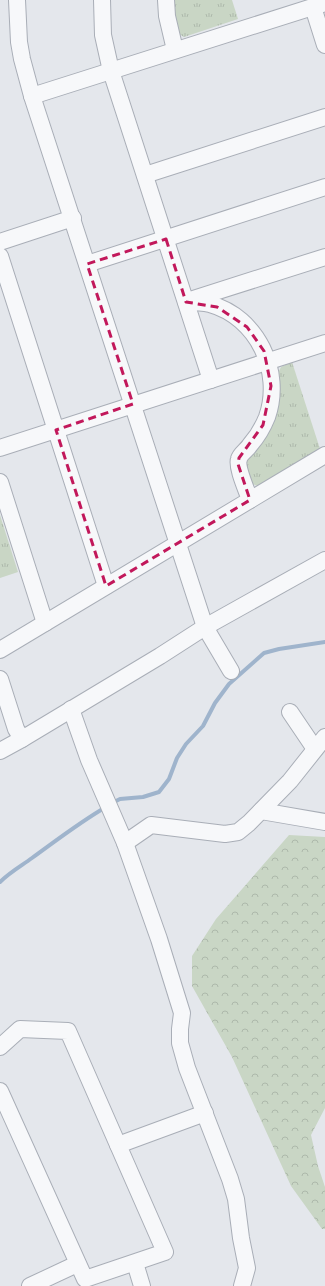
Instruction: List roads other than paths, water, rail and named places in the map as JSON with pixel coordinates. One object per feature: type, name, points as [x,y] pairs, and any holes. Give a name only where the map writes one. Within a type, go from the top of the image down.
[{"type":"street","points":[[17,0],[19,42],[32,96],[205,627],[231,671]]},
{"type":"street","points":[[102,0],[103,35],[111,71],[211,380]]},
{"type":"street","points":[[166,0],[167,16],[176,50]]},
{"type":"street","points":[[32,96],[319,5],[325,45]]},
{"type":"street","points":[[145,175],[325,117]]},
{"type":"street","points":[[87,264],[325,186]]},
{"type":"street","points":[[0,242],[73,218]]},
{"type":"street","points":[[0,256],[106,586]]},
{"type":"street","points":[[186,302],[325,257]]},
{"type":"street","points":[[186,302],[210,304],[223,309],[239,320],[258,340],[268,362],[271,386],[270,406],[267,416],[254,441],[239,458],[238,464],[250,500]]},
{"type":"street","points":[[0,448],[133,404],[325,344]]},
{"type":"street","points":[[0,650],[325,455]]},
{"type":"street","points":[[0,482],[45,623]]},
{"type":"street","points":[[0,751],[160,656],[205,627],[325,560]]},
{"type":"street","points":[[0,679],[16,729],[22,739]]},
{"type":"street","points":[[71,709],[89,760],[125,844],[159,939],[182,1013],[180,1043],[186,1068],[205,1113],[236,1199],[241,1238],[247,1268],[242,1286]]},
{"type":"street","points":[[125,844],[150,825],[225,834],[238,832],[290,782],[322,742],[290,712]]},
{"type":"street","points":[[261,811],[325,822]]},
{"type":"street","points":[[0,1047],[20,1029],[68,1031],[166,1252],[85,1279],[0,1091]]},
{"type":"street","points":[[118,1145],[205,1113]]},
{"type":"street","points":[[135,1263],[142,1286]]},
{"type":"street","points":[[30,1286],[77,1264]]},
{"type":"waterway","points":[[112,803],[120,799],[143,797],[159,792],[169,779],[177,758],[186,744],[203,726],[215,703],[229,684],[264,653],[279,649],[325,642]]},
{"type":"waterway","points":[[0,882],[69,831],[106,807]]}]
